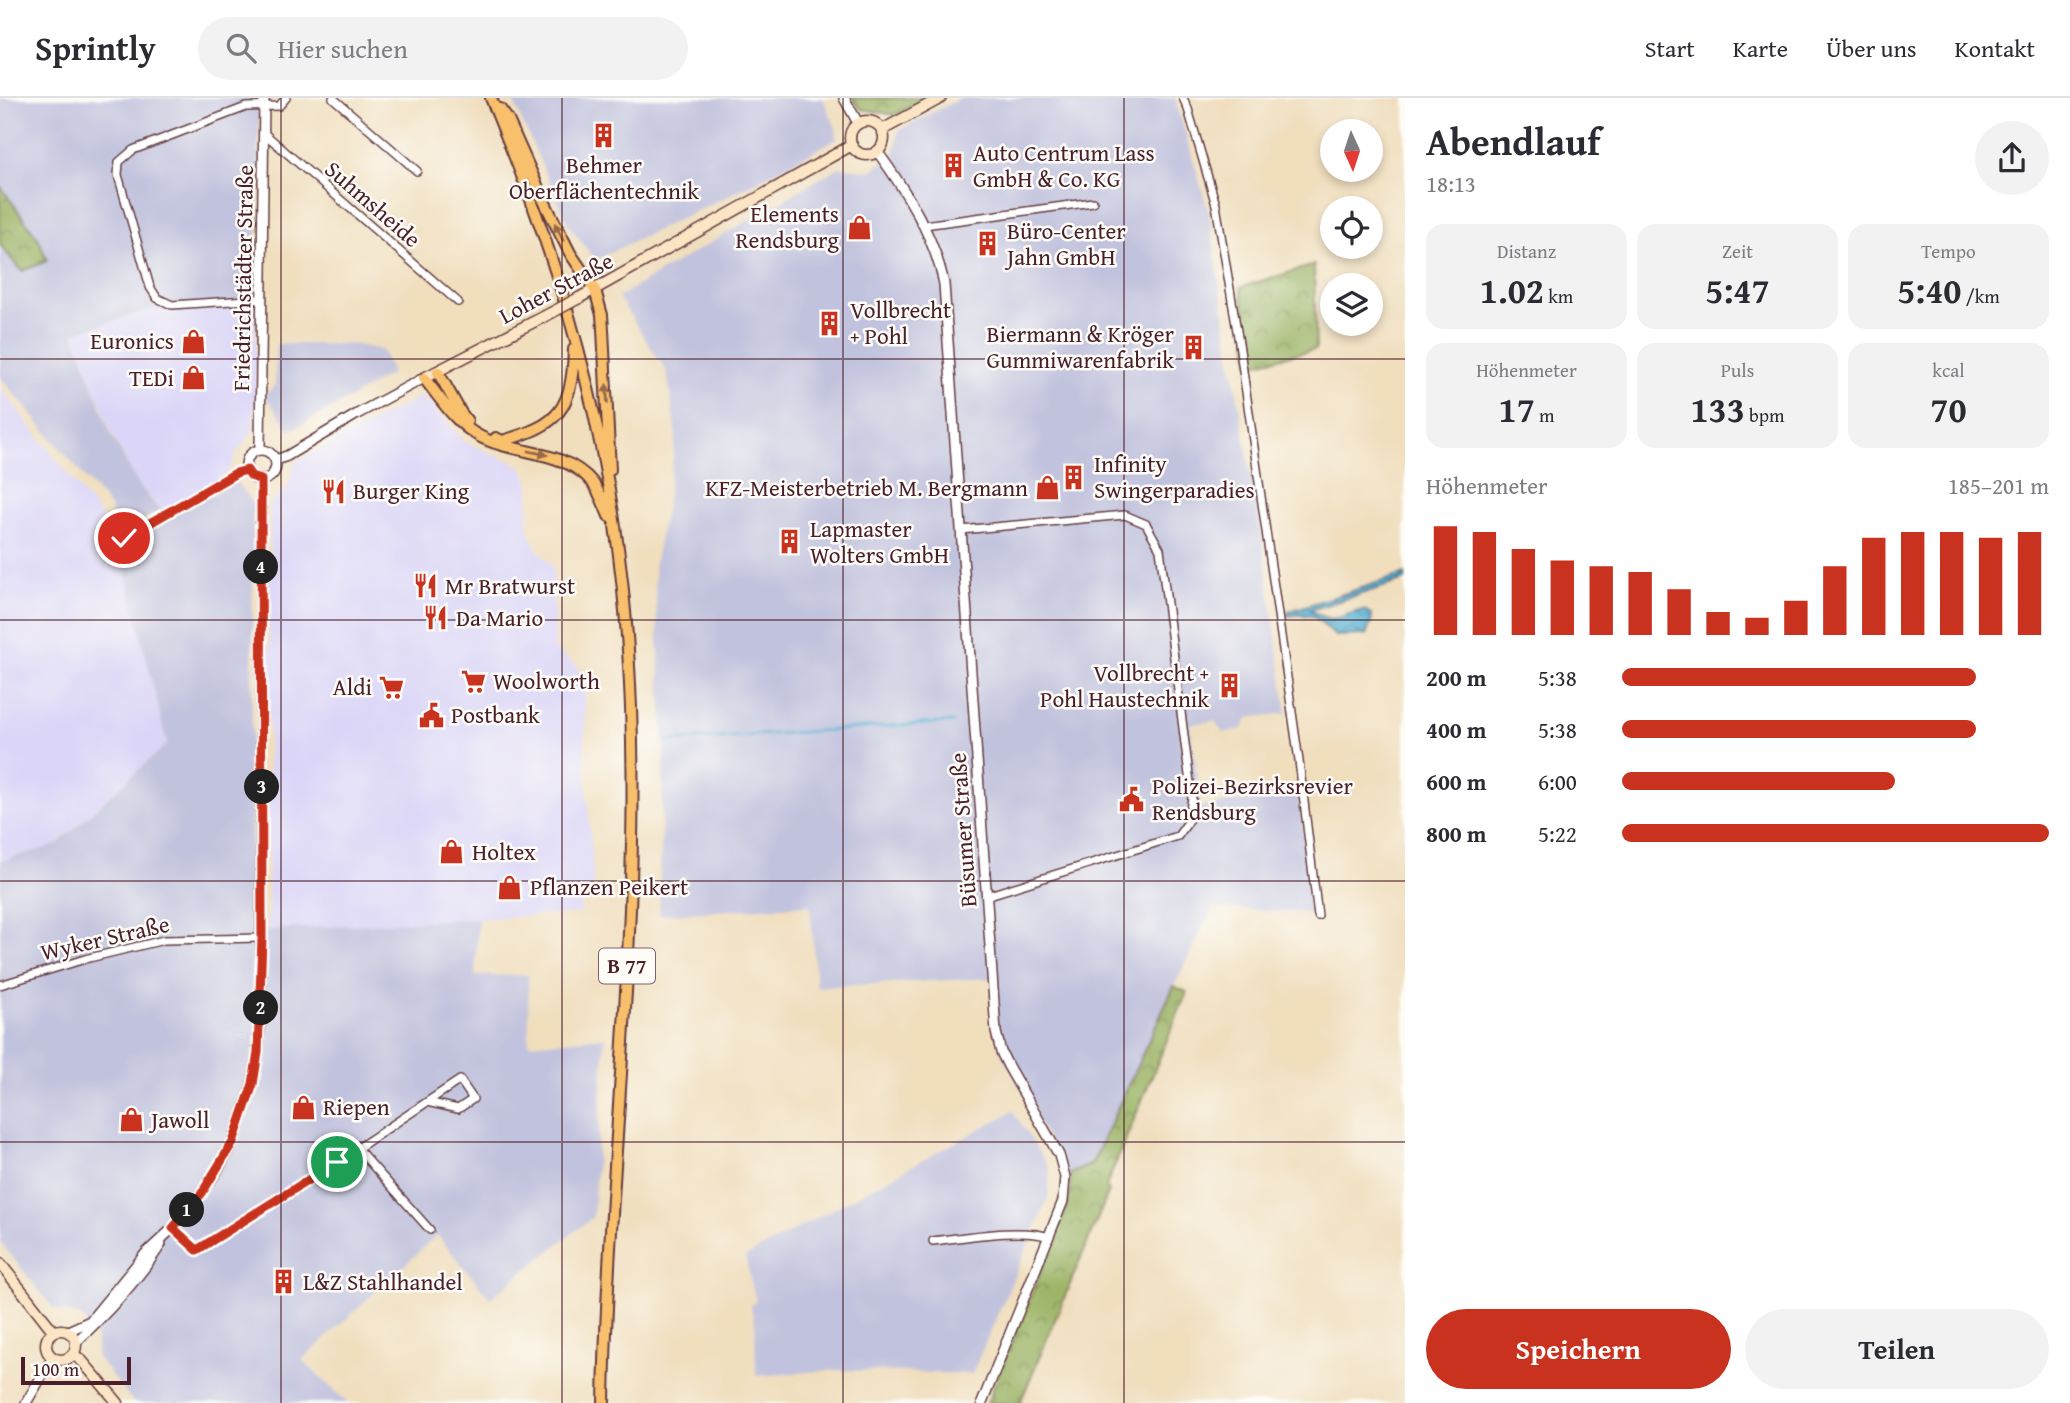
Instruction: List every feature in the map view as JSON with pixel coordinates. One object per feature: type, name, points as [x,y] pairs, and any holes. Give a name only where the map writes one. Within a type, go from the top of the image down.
[{"type":"main road","points":[[492,98],[508,120],[569,253],[595,290],[602,315],[613,511]]},
{"type":"main road","name":"B 77","points":[[492,98],[530,195],[557,277],[593,410],[613,511],[629,674],[632,842],[629,948],[611,1233],[604,1403]]},
{"type":"main road","points":[[882,130],[941,98]]},
{"type":"main road","points":[[871,121],[882,130],[884,140],[872,154],[862,154],[852,145],[851,134],[858,123],[871,121]]},
{"type":"main road","name":"Loher Straße","points":[[424,378],[595,290],[852,145]]},
{"type":"main road","points":[[438,372],[466,420],[502,440],[535,431],[548,423],[566,403],[573,379],[575,336]]},
{"type":"main road","points":[[424,378],[461,425],[481,438],[550,456],[592,481],[615,530]]},
{"type":"main road","points":[[0,1262],[54,1332]]},
{"type":"main road","points":[[60,1330],[68,1331],[76,1342],[73,1354],[64,1359],[53,1357],[46,1345],[49,1337],[60,1330]]},
{"type":"main road","points":[[73,1354],[118,1403]]},
{"type":"street","points":[[262,299],[172,305],[157,298],[150,287],[118,175],[118,162],[133,150],[246,107],[265,102],[279,106],[286,98]]},
{"type":"street","points":[[333,98],[417,171]]},
{"type":"street","points":[[844,98],[858,123]]},
{"type":"street","points":[[1183,98],[1216,205],[1239,343],[1299,761],[1318,916]]},
{"type":"street","name":"Friedrichstädter Straße","points":[[260,450],[265,102]]},
{"type":"street","name":"Suhmsheide","points":[[265,134],[458,302]]},
{"type":"street","name":"Büsumer Straße","points":[[877,151],[924,225],[935,248],[944,284],[998,1042],[1008,1066],[1051,1140],[1063,1168],[1065,1190],[1049,1237],[982,1403]]},
{"type":"street","points":[[924,225],[1093,202]]},
{"type":"street","name":"Loher Straße","points":[[276,460],[424,378]]},
{"type":"street","points":[[260,450],[271,453],[276,460],[276,470],[261,480],[251,476],[247,470],[246,461],[249,455],[260,450]]},
{"type":"street","points":[[119,541],[236,473],[247,470]]},
{"type":"street","points":[[68,1331],[90,1321],[146,1253],[173,1228],[202,1193],[233,1142],[253,1084],[258,1052],[262,938],[261,480]]},
{"type":"street","points":[[961,530],[1125,516],[1146,524],[1160,549],[1192,798],[1188,822],[1178,835],[986,896]]},
{"type":"street","name":"Wyker Straße","points":[[0,985],[85,959],[164,940],[262,938]]},
{"type":"street","points":[[173,1228],[197,1250],[460,1080],[472,1099],[458,1109],[427,1102]]},
{"type":"street","points":[[357,1148],[430,1230]]},
{"type":"street","points":[[933,1241],[1027,1233],[1039,1233],[1049,1237]]},
{"type":"street","points":[[76,1342],[95,1325],[151,1259],[165,1236]]},
{"type":"street","points":[[26,1403],[53,1357]]},
{"type":"shaded area","points":[[0,98],[259,98],[256,308],[158,307],[74,333],[110,432],[138,484],[157,507],[162,509],[118,533],[110,507],[0,377],[0,245],[22,271],[39,240],[0,186]]},
{"type":"shaded area","points":[[512,98],[823,98],[836,128],[837,139],[748,186],[595,260],[568,224]]},
{"type":"shaded area","points":[[960,98],[1175,98],[1209,213],[1262,539],[1287,713],[1248,718],[1243,729],[1223,733],[1215,721],[1190,724],[1201,807],[1298,792],[1314,913],[1213,908],[1091,1164],[1065,1177],[1063,1168],[1001,1052],[992,978],[816,987],[810,905],[659,915],[664,748],[654,566],[676,436],[667,372],[618,297],[839,167],[871,171],[895,152],[898,131]]},
{"type":"shaded area","points":[[158,307],[256,308],[253,431],[237,452],[229,471],[213,484],[164,511],[138,484],[111,432],[74,333]]},
{"type":"shaded area","points":[[276,344],[352,344],[382,350],[392,373],[290,431],[265,395],[275,385]]},
{"type":"shaded area","points":[[0,387],[118,538],[167,744],[54,846],[0,862]]},
{"type":"shaded area","points":[[422,396],[465,442],[521,466],[529,481],[528,529],[536,548],[553,566],[555,648],[581,673],[585,689],[585,764],[594,888],[580,889],[581,913],[268,931],[270,504],[289,485],[295,462]]},
{"type":"shaded area","points":[[236,482],[253,505],[251,931],[478,918],[475,976],[528,975],[529,1044],[605,1037],[593,1217],[490,1298],[437,1235],[302,1360],[348,1403],[134,1403],[96,1356],[96,1337],[81,1316],[54,1309],[0,1242],[0,861],[56,845],[167,744],[119,544]]},
{"type":"shaded area","points":[[1013,1111],[1050,1169],[1048,1198],[972,1374],[837,1370],[756,1376],[755,1321],[750,1305],[756,1302],[745,1257]]},
{"type":"green space","points":[[852,98],[926,98],[895,115],[861,109]]},
{"type":"green space","points":[[0,186],[39,240],[47,261],[22,271],[0,245]]},
{"type":"green space","points":[[1314,265],[1316,349],[1250,365],[1241,287]]},
{"type":"green space","points":[[1174,986],[1187,992],[1106,1186],[1109,1191],[1020,1403],[987,1403],[1066,1210],[1070,1174],[1092,1164]]},
{"type":"water","points":[[1405,574],[1405,580],[1310,610],[1319,615],[1337,618],[1364,610],[1371,614],[1372,620],[1366,635],[1335,636],[1314,617],[1288,616],[1287,612]]},
{"type":"waterway","points":[[668,741],[953,722]]},
{"type":"place","name":"Behmer Oberflächentechnik","points":[[604,135]]},
{"type":"place","name":"Auto Centrum Lass GmbH & Co. KG","points":[[953,166]]},
{"type":"place","name":"Elements Rendsburg","points":[[859,227]]},
{"type":"place","name":"Büro-Center Jahn GmbH","points":[[987,244]]},
{"type":"place","name":"Vollbrecht + Pohl","points":[[830,323]]},
{"type":"place","name":"Euronics","points":[[194,341]]},
{"type":"place","name":"Biermann & Kröger Gummiwarenfabrik","points":[[1194,347]]},
{"type":"place","name":"TEDi","points":[[194,378]]},
{"type":"place","name":"Infinity Swingerparadies","points":[[1074,477]]},
{"type":"place","name":"KFZ-Meisterbetrieb M. Bergmann","points":[[1048,488]]},
{"type":"place","name":"Burger King","points":[[333,491]]},
{"type":"place","name":"Lapmaster Wolters GmbH","points":[[790,542]]},
{"type":"place","name":"Mr Bratwurst","points":[[425,586]]},
{"type":"place","name":"Da Mario","points":[[436,618]]},
{"type":"place","name":"Woolworth","points":[[473,681]]},
{"type":"place","name":"Vollbrecht + Pohl Haustechnik","points":[[1229,686]]},
{"type":"place","name":"Aldi","points":[[392,687]]},
{"type":"place","name":"Postbank","points":[[431,715]]},
{"type":"place","name":"Polizei-Bezirksrevier Rendsburg","points":[[1132,799]]},
{"type":"place","name":"Holtex","points":[[452,852]]},
{"type":"place","name":"Pflanzen Peikert","points":[[510,887]]},
{"type":"place","name":"Riepen","points":[[303,1107]]},
{"type":"place","name":"Jawoll","points":[[131,1120]]},
{"type":"place","name":"L&Z Stahlhandel","points":[[283,1282]]},
{"type":"route","points":[[124,538],[236,473],[247,470],[251,476],[261,480],[262,938],[258,1052],[253,1084],[233,1142],[202,1193],[173,1228],[197,1250],[337,1162]]}]
